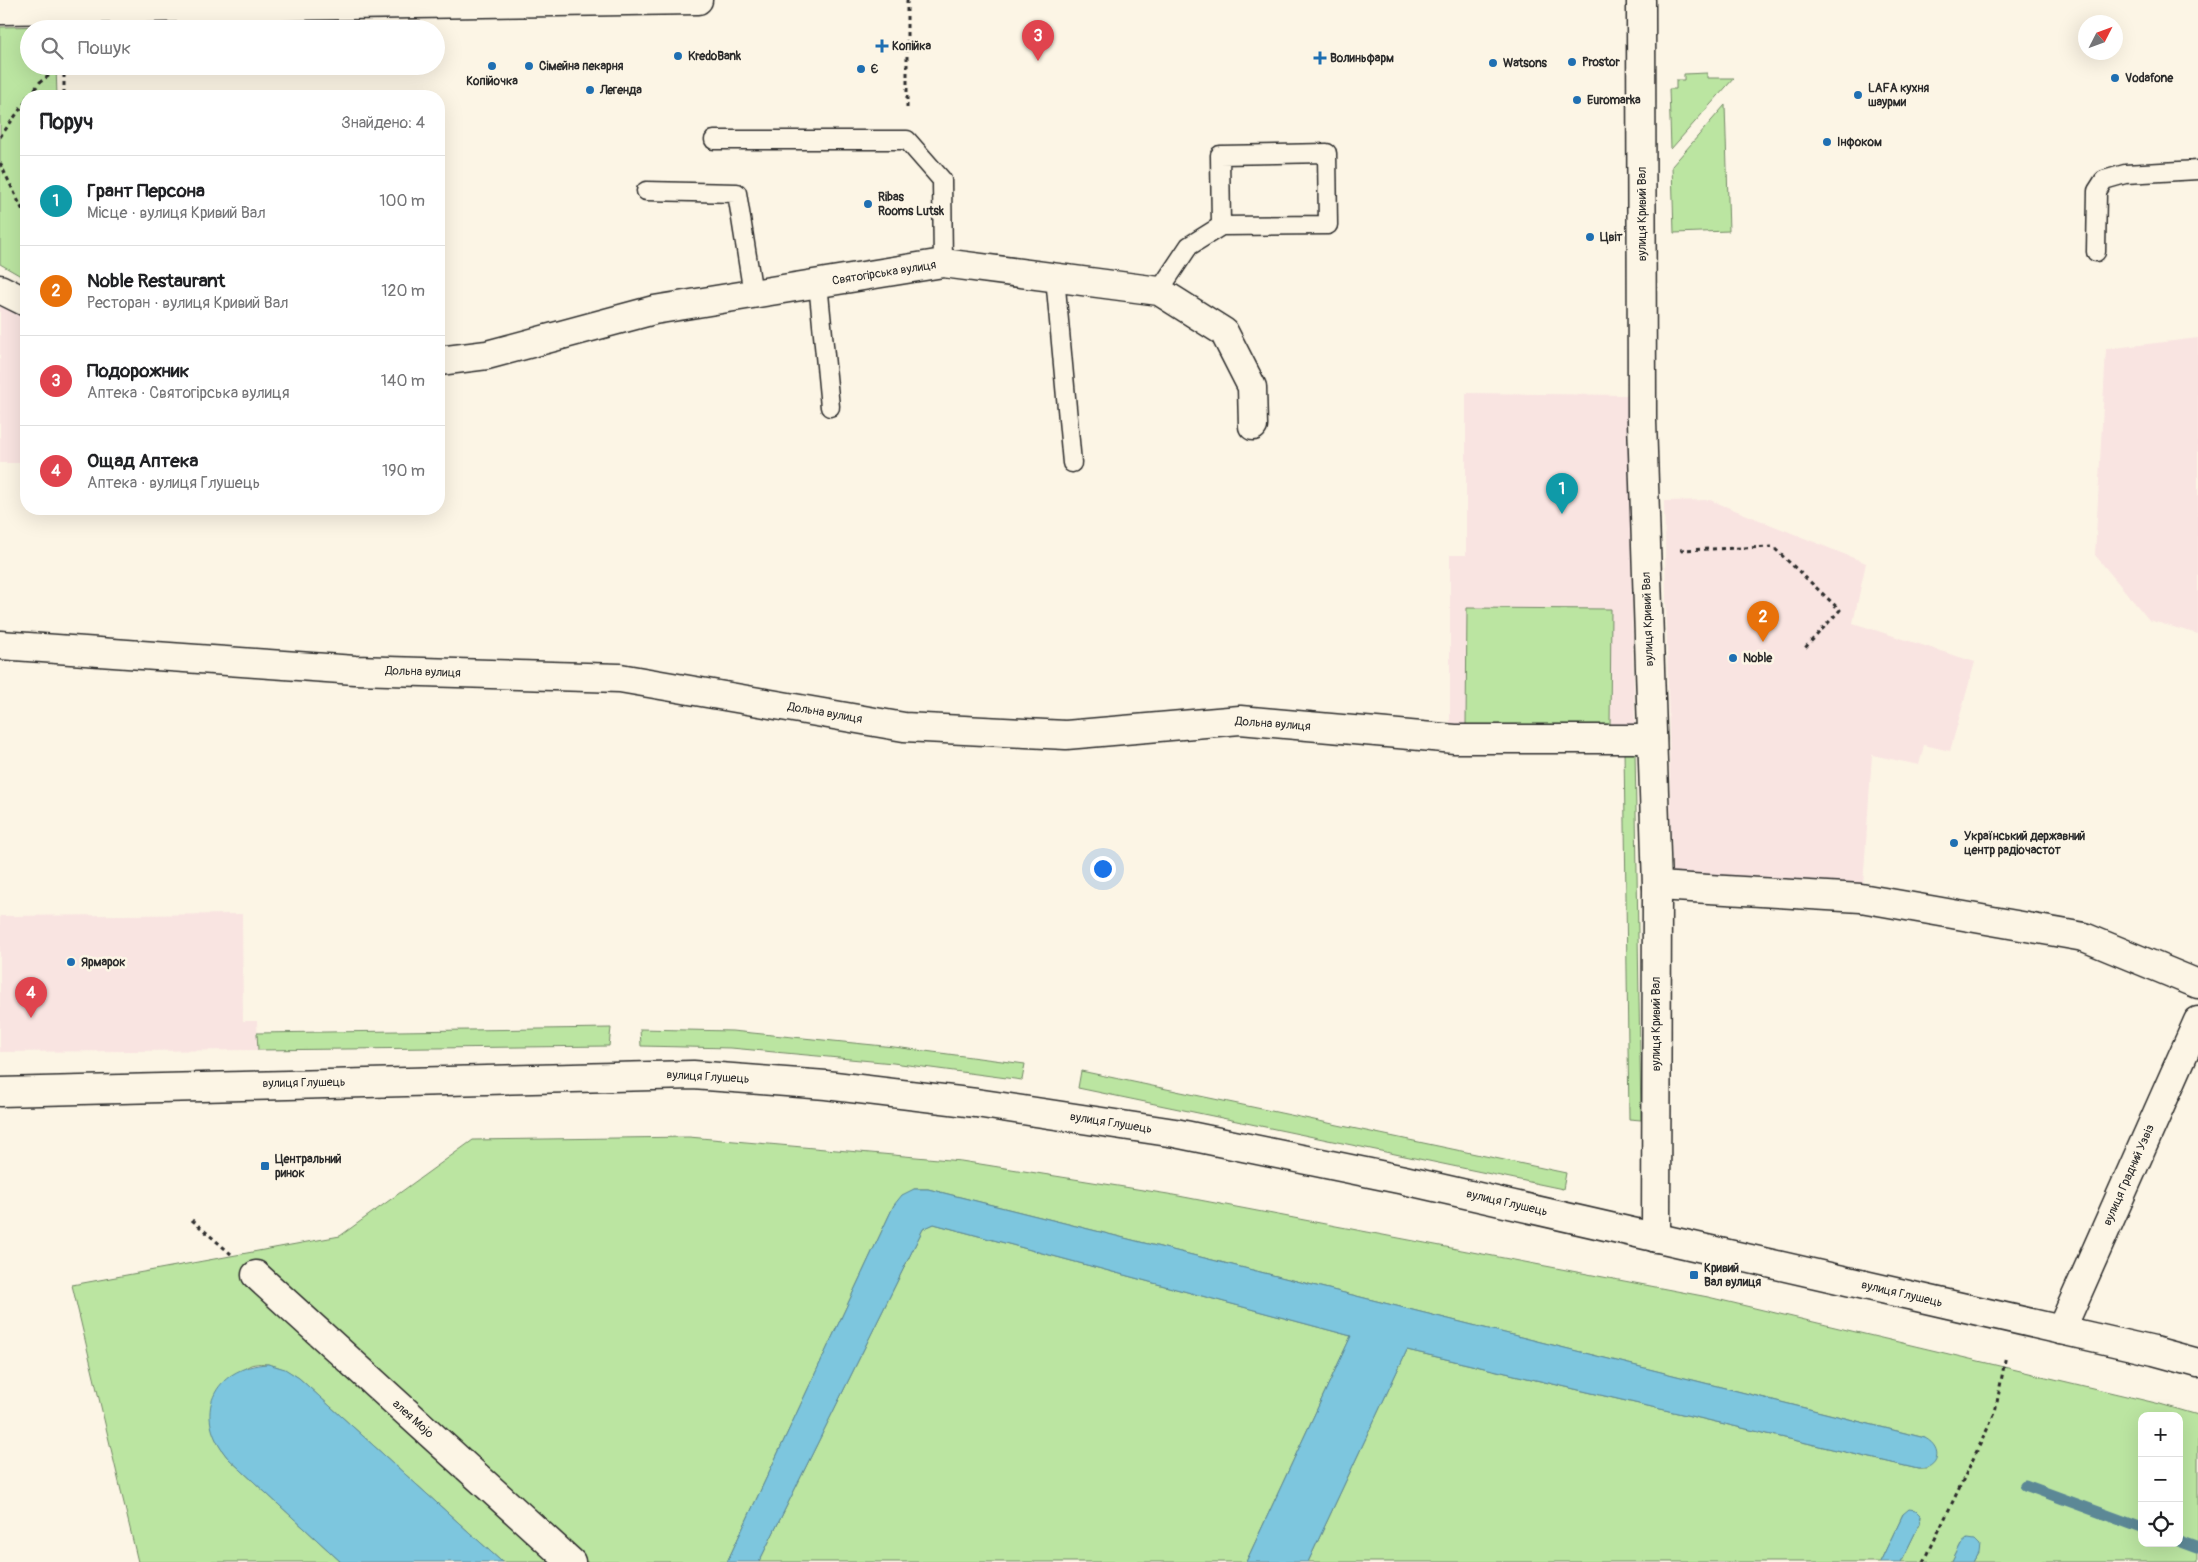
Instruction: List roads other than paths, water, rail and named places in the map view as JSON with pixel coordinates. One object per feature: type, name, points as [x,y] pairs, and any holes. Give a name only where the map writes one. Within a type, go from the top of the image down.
[{"type":"street","points":[[0,10],[698,0]]},
{"type":"street","name":"вулиця Кривий Вал","points":[[1641,0],[1642,422],[1657,886],[1656,1238]]},
{"type":"street","name":"Святогірська вулиця","points":[[445,360],[487,355],[654,310],[943,263],[1159,291],[1224,332],[1252,387],[1252,426]]},
{"type":"street","points":[[0,289],[20,299]]},
{"type":"street","name":"Дольна вулиця","points":[[0,644],[354,670],[620,678],[904,727],[1066,735],[1240,720],[1455,739],[1652,739]]},
{"type":"street","points":[[1657,886],[1861,898],[2084,937],[2198,984]]},
{"type":"street","name":"вулиця Градний Узвіз","points":[[2061,1330],[2198,1020]]},
{"type":"street","name":"вулиця Глушець","points":[[0,1092],[693,1074],[826,1085],[976,1103],[1175,1133],[1404,1180],[2198,1363]]},
{"type":"street","name":"алея Mojo","points":[[256,1275],[571,1562]]},
{"type":"lane","points":[[714,140],[907,140],[942,180],[943,263]]},
{"type":"lane","points":[[1159,291],[1189,246],[1221,226],[1328,224],[1327,153],[1220,155],[1221,226]]},
{"type":"lane","points":[[2096,252],[2097,191],[2104,180],[2125,174],[2198,170]]},
{"type":"lane","points":[[646,192],[737,193],[753,294]]},
{"type":"lane","points":[[1055,277],[1072,463]]},
{"type":"lane","points":[[818,283],[830,408]]},
{"type":"water","points":[[914,1189],[928,1189],[1925,1438],[1935,1447],[1936,1457],[1931,1466],[1918,1469],[1407,1350],[1308,1562],[1246,1562],[1351,1336],[934,1224],[923,1229],[759,1562],[727,1562],[894,1205],[902,1195]]},
{"type":"water","points":[[268,1364],[285,1369],[299,1378],[502,1562],[341,1562],[228,1458],[217,1442],[211,1426],[210,1411],[214,1396],[221,1384],[233,1374],[249,1367]]},
{"type":"water","points":[[1909,1509],[1916,1510],[1921,1515],[1920,1523],[1901,1562],[1880,1562],[1903,1514]]},
{"type":"water","points":[[1967,1539],[1974,1540],[1979,1545],[1978,1553],[1973,1562],[1952,1562],[1961,1544]]},
{"type":"waterway","points":[[2025,1485],[2138,1527]]},
{"type":"waterway","points":[[2183,1542],[2198,1548]]},
{"type":"place","name":"Копійка","points":[[882,46]]},
{"type":"place","name":"KredoBank","points":[[678,56]]},
{"type":"place","name":"Волиньфарм","points":[[1320,58]]},
{"type":"place","name":"Подорожник","points":[[1038,61]]},
{"type":"place","name":"Prostor","points":[[1572,62]]},
{"type":"place","name":"Watsons","points":[[1493,63]]},
{"type":"place","name":"Копійочка","points":[[492,66]]},
{"type":"place","name":"Сімейна пекарня","points":[[529,66]]},
{"type":"place","name":"Є","points":[[861,69]]},
{"type":"place","name":"Vodafone","points":[[2115,78]]},
{"type":"place","name":"Легенда","points":[[590,90]]},
{"type":"place","name":"LAFA кухня шаурми","points":[[1858,95]]},
{"type":"place","name":"Euromarka","points":[[1577,100]]},
{"type":"place","name":"Інфоком","points":[[1827,142]]},
{"type":"place","name":"Ribas Rooms Lutsk","points":[[868,204]]},
{"type":"place","name":"Цвіт","points":[[1590,237]]},
{"type":"place","name":"Грант Персона","points":[[1562,514]]},
{"type":"place","name":"Noble Restaurant","points":[[1763,642]]},
{"type":"place","name":"Noble","points":[[1733,658]]},
{"type":"place","name":"Український державний центр радіочастот","points":[[1954,843]]},
{"type":"place","name":"Ярмарок","points":[[71,962]]},
{"type":"place","name":"Ощад Аптека","points":[[31,1018]]},
{"type":"place","name":"Центральний ринок","points":[[265,1166]]},
{"type":"place","name":"Кривий Вал вулиця","points":[[1694,1275]]}]
